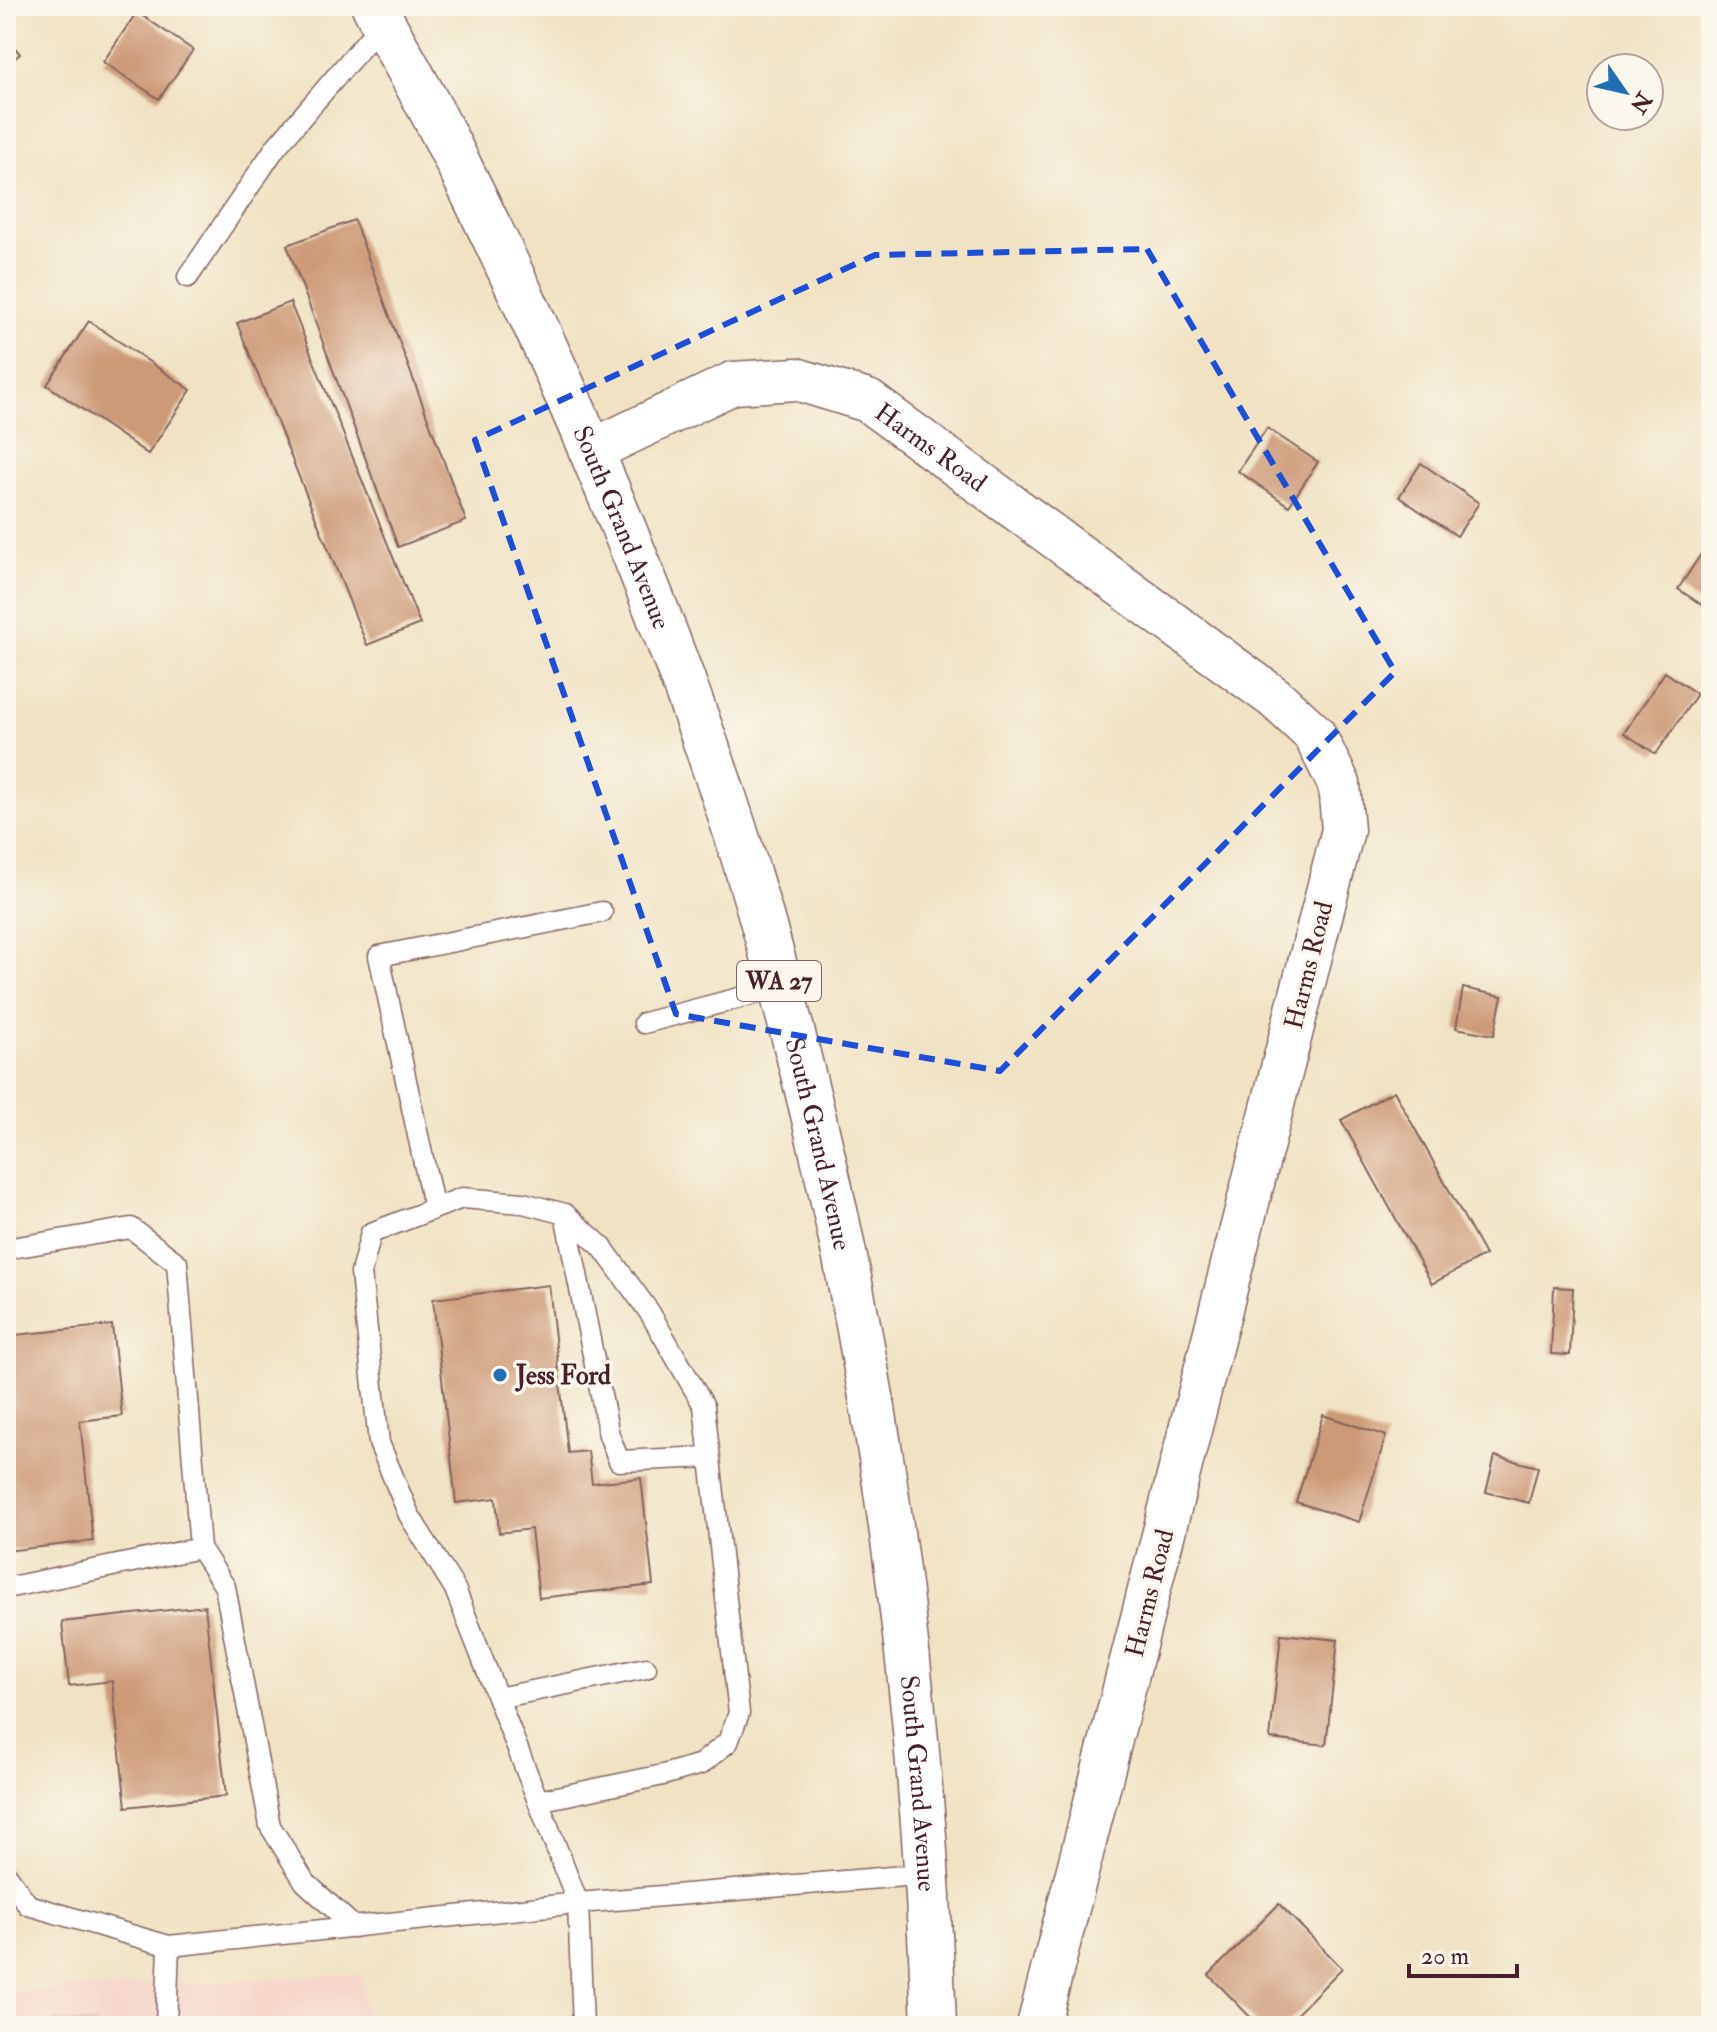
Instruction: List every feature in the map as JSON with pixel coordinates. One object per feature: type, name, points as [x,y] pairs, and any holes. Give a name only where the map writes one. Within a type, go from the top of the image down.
[{"type":"main road","name":"South Grand Avenue","points":[[378,14],[442,132],[532,317],[627,535],[697,718],[781,987],[830,1187],[887,1494],[911,1688],[928,1874],[934,2026]]},
{"type":"street","name":"Harms Road","points":[[591,451],[733,383],[796,379],[868,401],[1275,698],[1314,734],[1339,784],[1343,830],[1038,2026]]},
{"type":"lane","points":[[188,277],[276,147],[378,14]]},
{"type":"lane","points":[[434,1209],[379,956],[602,912]]},
{"type":"lane","points":[[644,1023],[781,987]]},
{"type":"lane","points":[[538,1801],[701,1764],[728,1742],[739,1713],[704,1406],[650,1313],[602,1247],[565,1214],[523,1203],[462,1198],[371,1233],[361,1273],[379,1443],[409,1515],[455,1589],[498,1698],[538,1801],[578,1903],[583,2026]]},
{"type":"lane","points":[[565,1214],[609,1435],[619,1461],[709,1457]]},
{"type":"lane","points":[[6,1249],[131,1228],[177,1263],[200,1548],[225,1587],[270,1826],[305,1882],[354,1927]]},
{"type":"lane","points":[[6,1588],[200,1548]]},
{"type":"lane","points":[[498,1698],[646,1668]]},
{"type":"lane","points":[[6,1874],[28,1905],[169,1946],[578,1903],[928,1874]]},
{"type":"lane","points":[[166,2026],[169,1946]]},
{"type":"highlighted area","points":[[1147,249],[1395,672],[1000,1071],[676,1014],[475,440],[875,255]]},
{"type":"shaded area","points":[[362,1974],[367,2026],[6,2026],[6,1992]]},
{"type":"building","points":[[137,12],[193,50],[159,99],[103,62]]},
{"type":"building","points":[[6,37],[20,54],[6,66]]},
{"type":"building","points":[[354,220],[466,521],[398,547],[287,245]]},
{"type":"building","points":[[290,302],[420,624],[367,645],[237,323]]},
{"type":"building","points":[[89,321],[191,390],[148,454],[47,385]]},
{"type":"building","points":[[1267,428],[1318,462],[1289,506],[1238,471]]},
{"type":"building","points":[[1421,463],[1479,503],[1457,536],[1399,497]]},
{"type":"building","points":[[1711,539],[1711,611],[1678,589]]},
{"type":"building","points":[[1665,672],[1697,694],[1656,754],[1624,733]]},
{"type":"building","points":[[1463,988],[1502,996],[1494,1035],[1456,1028]]},
{"type":"building","points":[[1394,1091],[1485,1255],[1432,1284],[1341,1120]]},
{"type":"building","name":"Jess Ford","points":[[549,1285],[568,1453],[588,1451],[592,1483],[641,1478],[653,1585],[539,1598],[531,1529],[499,1533],[496,1498],[456,1503],[433,1299]]},
{"type":"building","points":[[1554,1287],[1573,1288],[1570,1355],[1551,1354]]},
{"type":"building","points":[[112,1325],[122,1416],[80,1421],[93,1541],[6,1551],[6,1336]]},
{"type":"building","points":[[1323,1415],[1386,1436],[1359,1522],[1296,1502]]},
{"type":"building","points":[[1495,1456],[1538,1467],[1529,1503],[1486,1492]]},
{"type":"building","points":[[205,1606],[226,1796],[126,1807],[112,1681],[69,1686],[62,1622]]},
{"type":"building","points":[[1281,1634],[1338,1640],[1326,1745],[1270,1739]]},
{"type":"building","points":[[1279,1904],[1342,1968],[1285,2026],[1259,2026],[1209,1975]]},
{"type":"building","points":[[53,2021],[98,2024],[98,2026],[53,2026]]},
{"type":"place","name":"Jess Ford","points":[[500,1375]]}]
